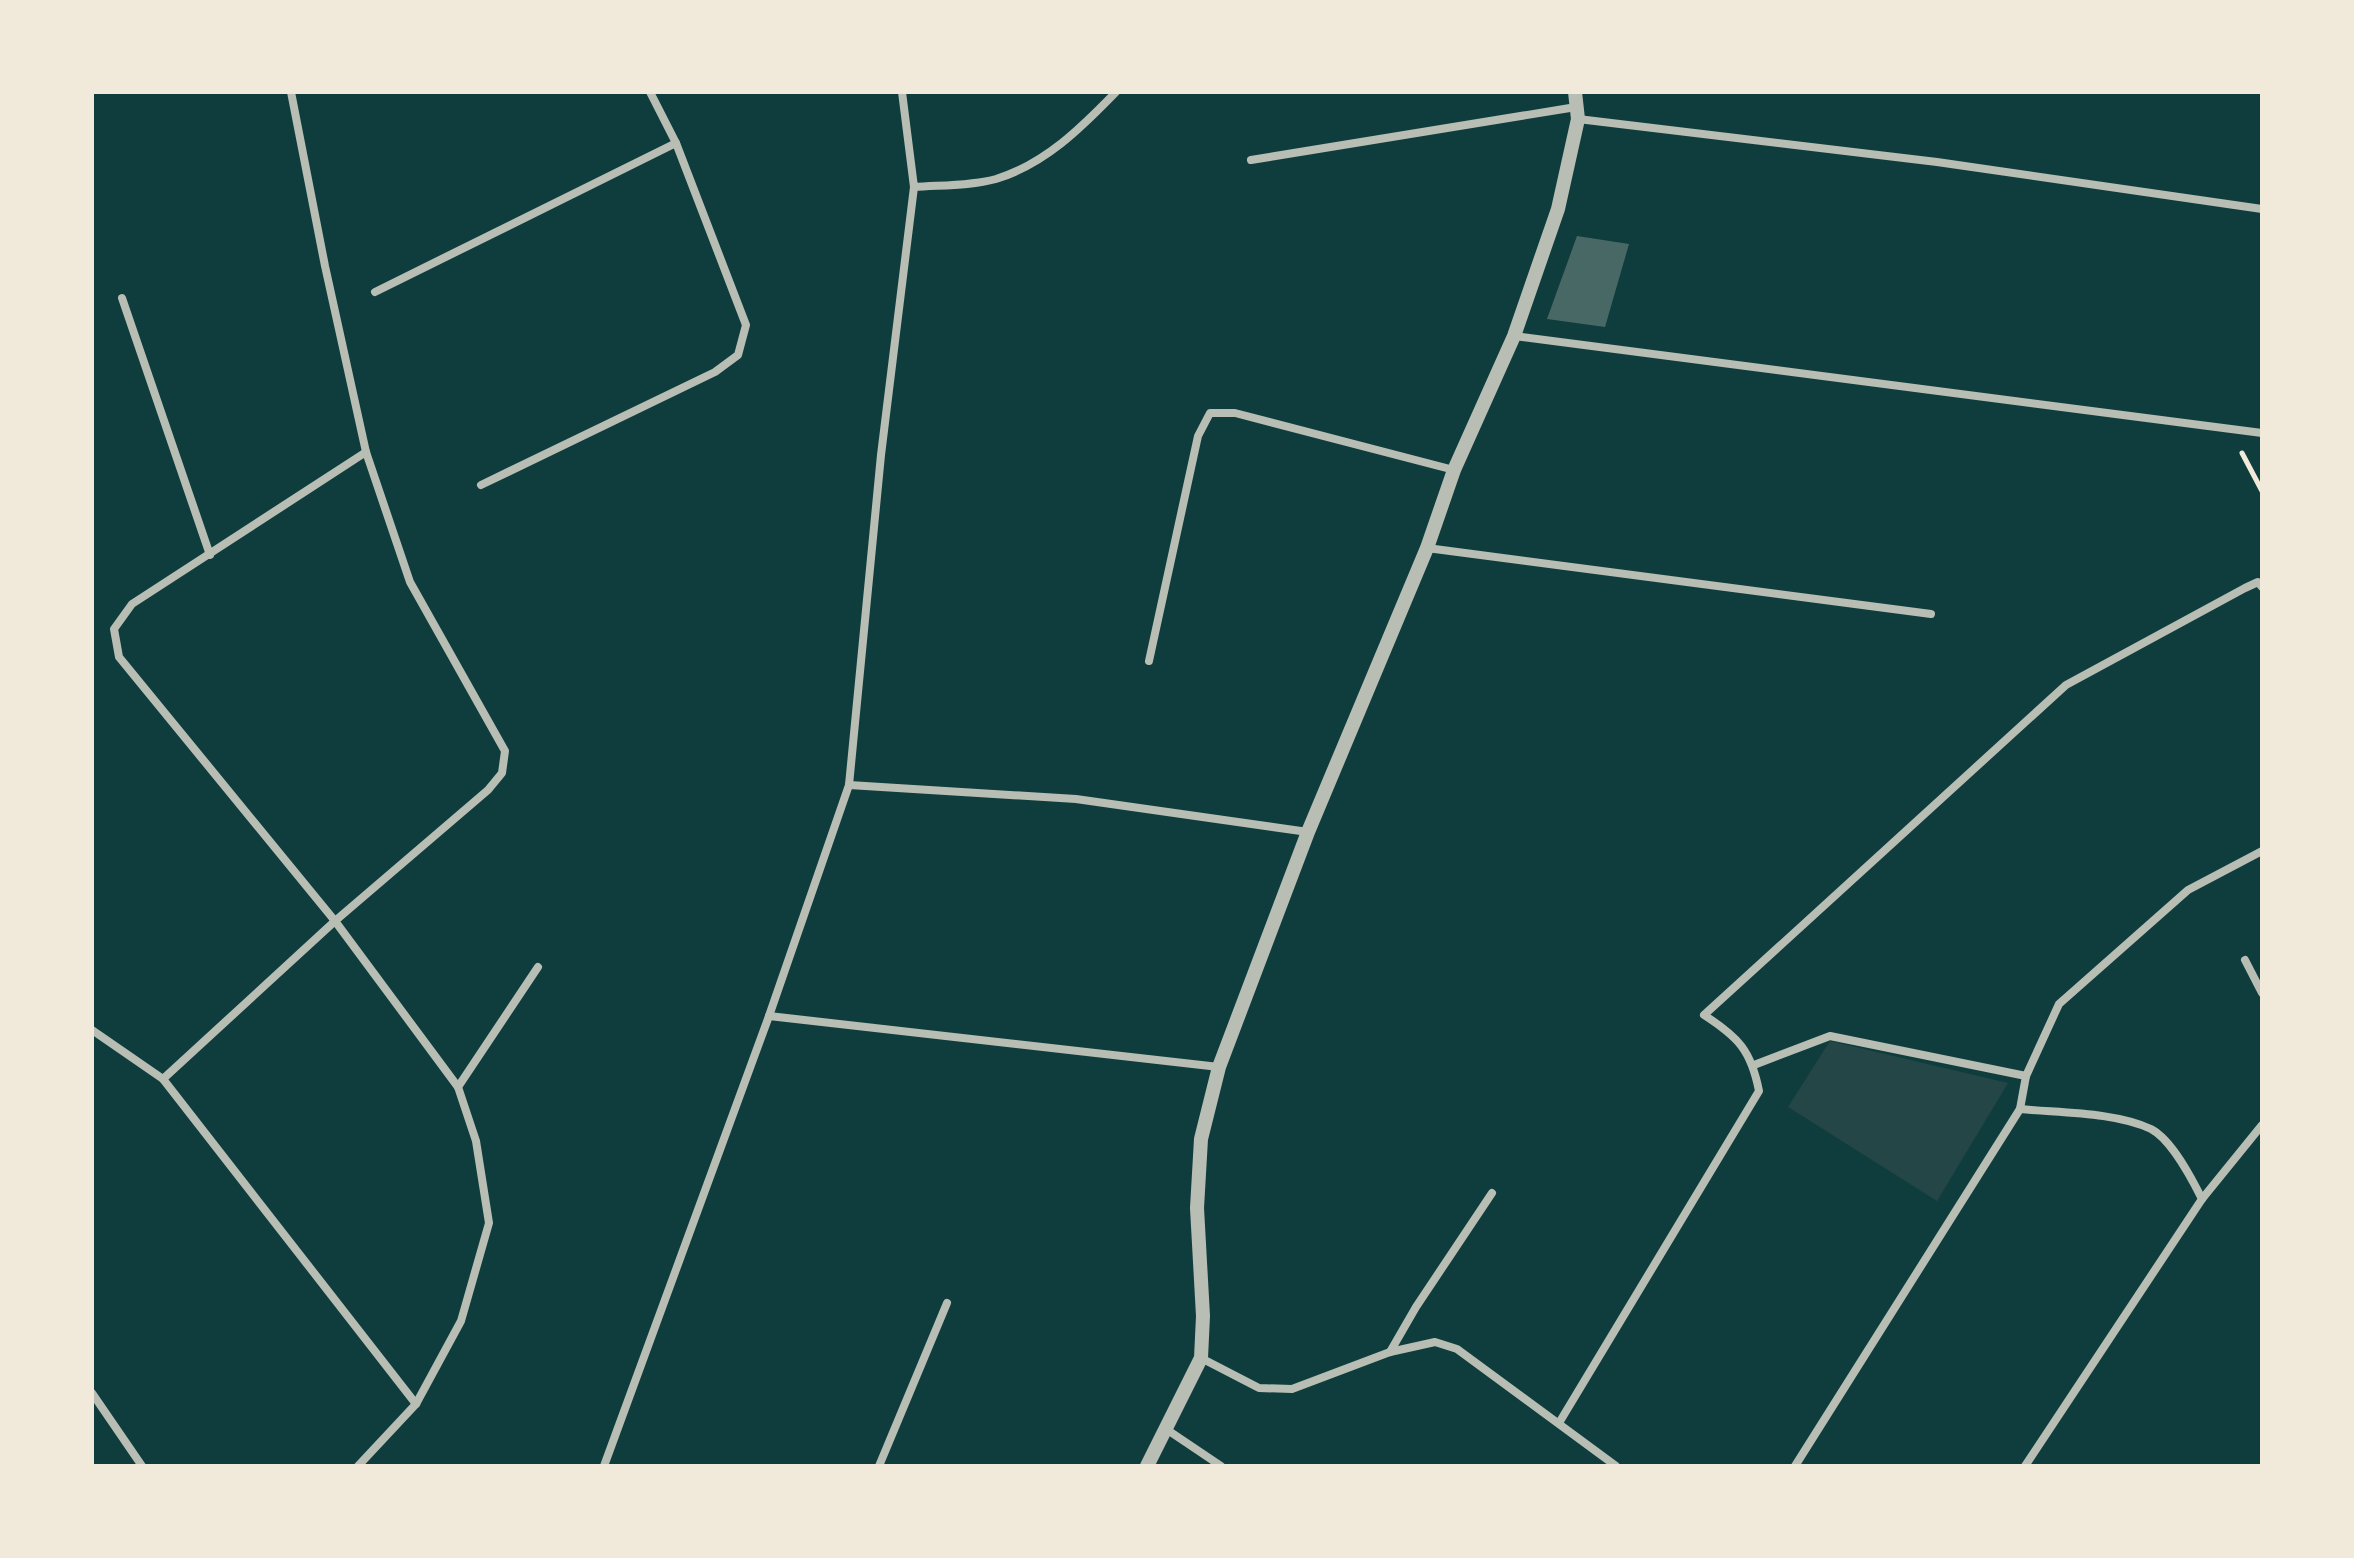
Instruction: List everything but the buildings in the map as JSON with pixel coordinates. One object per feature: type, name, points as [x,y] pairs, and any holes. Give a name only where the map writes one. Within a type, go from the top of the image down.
[{"type":"street","points":[[163,1079],[335,921],[488,790],[502,773],[505,751],[410,582],[366,452],[291,92]]},
{"type":"street","points":[[481,485],[715,372],[738,355],[746,325],[676,143],[650,92]]},
{"type":"street","points":[[604,1466],[769,1016],[849,785],[881,455],[914,187],[902,92]]},
{"type":"street","points":[[914,187],[993,180],[1036,163],[1082,127],[1116,92]]},
{"type":"street","points":[[1251,160],[1576,106],[2262,209]]},
{"type":"street","points":[[1147,1466],[1201,1358],[1203,1316],[1197,1208],[1201,1139],[1219,1067],[1308,832],[1427,548],[1454,470],[1514,336],[1558,209],[1576,106]]},
{"type":"street","points":[[375,292],[676,143]]},
{"type":"street","points":[[122,298],[210,555]]},
{"type":"street","points":[[1514,336],[2262,433]]},
{"type":"street","points":[[1149,661],[1198,436],[1210,413],[1235,413],[1454,470]]},
{"type":"street","points":[[358,1466],[416,1404],[461,1321],[489,1223],[476,1141],[458,1087],[335,921],[119,657],[114,629],[132,604],[366,452]]},
{"type":"street","points":[[1427,548],[1931,614]]},
{"type":"street","points":[[1559,1423],[1759,1091],[1754,1065],[1731,1033],[1704,1015],[2066,685],[2260,584]]},
{"type":"street","points":[[849,785],[1076,799],[1308,832]]},
{"type":"street","points":[[1795,1466],[2020,1109],[2026,1076],[2059,1004],[2188,890],[2262,851]]},
{"type":"street","points":[[2245,960],[2262,993]]},
{"type":"street","points":[[458,1087],[538,967]]},
{"type":"street","points":[[769,1016],[1219,1067]]},
{"type":"street","points":[[92,1030],[163,1079],[416,1404]]},
{"type":"street","points":[[1754,1065],[1830,1036],[2026,1076]]},
{"type":"street","points":[[2020,1109],[2122,1120],[2153,1130],[2186,1167],[2202,1199]]},
{"type":"street","points":[[2025,1466],[2202,1199],[2262,1125]]},
{"type":"street","points":[[1390,1352],[1416,1307],[1492,1193]]},
{"type":"street","points":[[879,1466],[947,1303]]},
{"type":"street","points":[[1201,1358],[1259,1388],[1292,1389],[1390,1352],[1435,1342],[1457,1349],[1616,1466]]},
{"type":"street","points":[[92,1393],[142,1466]]},
{"type":"street","points":[[1166,1429],[1221,1466]]},
{"type":"path","points":[[2227,429],[2262,491]]},
{"type":"shaded area","points":[[1830,1041],[2008,1083],[1937,1201],[1788,1107]]}]
